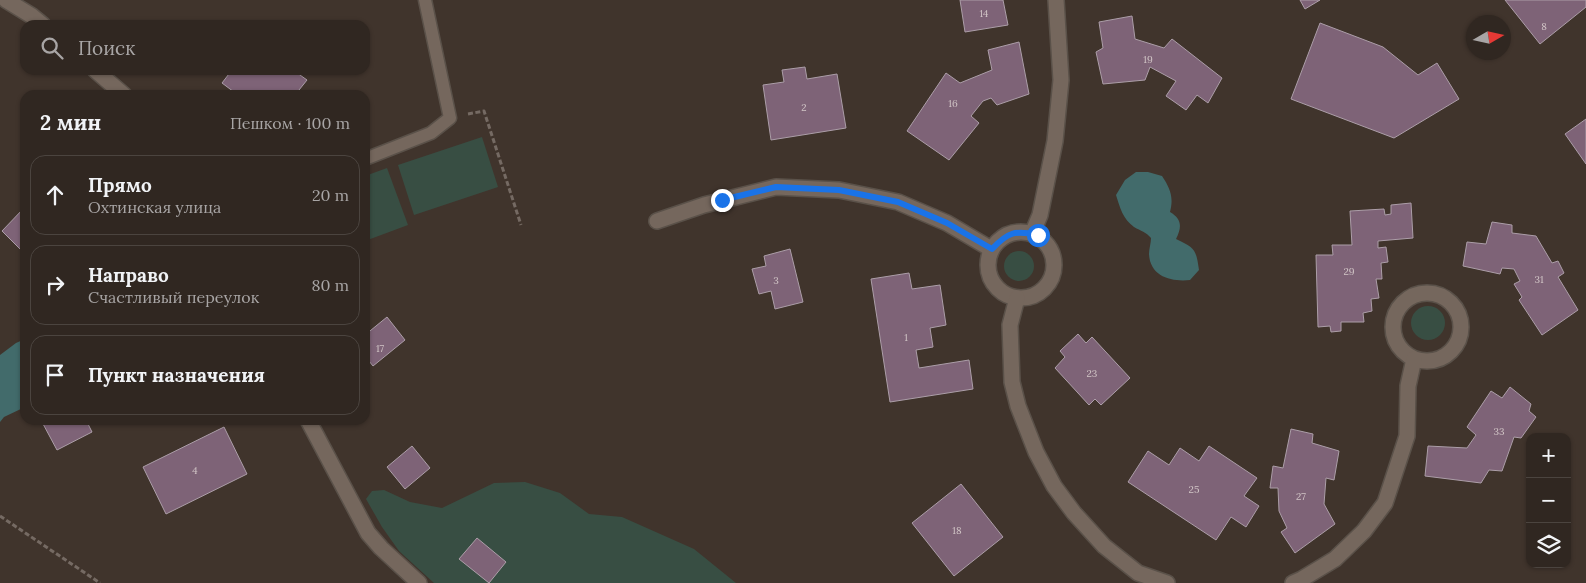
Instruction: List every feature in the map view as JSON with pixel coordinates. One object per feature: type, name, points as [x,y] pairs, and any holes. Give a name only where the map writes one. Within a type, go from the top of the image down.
[{"type":"street","points":[[6,0],[37,20]]},
{"type":"street","points":[[1032,234],[1040,215],[1056,132],[1061,80],[1056,0]]},
{"type":"street","points":[[101,75],[118,90]]},
{"type":"street","points":[[658,220],[704,205],[776,187],[839,190],[898,202],[947,223],[992,249]]},
{"type":"street","points":[[1020,231],[1032,234],[1038,235],[1050,248],[1055,264],[1051,281],[1039,294],[1022,299],[1005,295],[992,283],[988,266],[992,249],[1004,236],[1020,231]]},
{"type":"street","points":[[1423,293],[1435,293],[1453,305],[1459,315],[1461,326],[1459,337],[1454,347],[1437,360],[1425,362],[1414,359],[1404,354],[1397,345],[1393,334],[1392,322],[1402,302],[1412,296],[1423,293]]},
{"type":"street","points":[[1017,298],[1010,325],[1012,382],[1018,406],[1036,452],[1054,486],[1074,513],[1104,546],[1138,573],[1167,583]]},
{"type":"street","points":[[1293,583],[1335,559],[1364,530],[1385,503],[1406,436],[1408,386],[1414,359]]},
{"type":"street","points":[[311,425],[368,532],[381,548],[418,583]]},
{"type":"lane","points":[[370,157],[431,132],[450,118],[425,0]]},
{"type":"path","points":[[450,118],[484,110],[521,226]]},
{"type":"path","points":[[0,516],[100,583]]},
{"type":"green space","points":[[482,137],[498,187],[414,215],[398,165]]},
{"type":"green space","points":[[387,168],[408,225],[370,239],[370,174]]},
{"type":"green space","points":[[1019,251],[1030,255],[1034,266],[1030,277],[1019,281],[1008,277],[1004,266],[1008,255]]},
{"type":"green space","points":[[1428,306],[1440,311],[1445,323],[1440,335],[1428,340],[1416,335],[1411,323],[1416,311]]},
{"type":"green space","points":[[525,482],[560,493],[589,514],[622,517],[694,549],[736,583],[434,583],[399,551],[366,499],[372,491],[384,490],[410,502],[442,508],[494,483]]},
{"type":"water","points":[[1136,172],[1148,172],[1162,176],[1167,185],[1171,197],[1170,212],[1177,217],[1180,224],[1176,239],[1191,247],[1197,258],[1199,270],[1190,280],[1169,279],[1158,273],[1150,262],[1151,238],[1130,224],[1122,213],[1116,195],[1125,180]]},
{"type":"water","points":[[20,341],[20,409],[4,417],[0,422],[0,355]]},
{"type":"building","points":[[960,0],[1003,0],[1008,25],[965,32]]},
{"type":"building","points":[[1300,0],[1320,0],[1305,9]]},
{"type":"building","points":[[1505,0],[1586,0],[1586,7],[1540,44]]},
{"type":"building","points":[[1132,16],[1135,39],[1164,48],[1172,39],[1222,78],[1208,103],[1197,95],[1186,110],[1166,96],[1176,81],[1150,67],[1145,80],[1103,84],[1096,52],[1103,48],[1099,22]]},
{"type":"building","points":[[1320,23],[1383,47],[1418,75],[1437,63],[1459,99],[1394,138],[1291,99]]},
{"type":"building","points":[[1019,42],[1029,94],[997,105],[991,98],[983,101],[971,116],[979,123],[949,160],[907,131],[946,73],[960,83],[992,70],[988,50]]},
{"type":"building","points":[[805,67],[807,79],[837,74],[846,128],[771,140],[763,85],[784,82],[782,70]]},
{"type":"building","points":[[228,75],[300,75],[307,80],[299,90],[231,90],[222,83]]},
{"type":"building","points":[[1586,119],[1586,164],[1565,134]]},
{"type":"building","points":[[1411,203],[1413,238],[1378,241],[1378,248],[1386,247],[1388,262],[1381,263],[1382,279],[1376,279],[1379,298],[1371,299],[1372,311],[1363,313],[1364,322],[1341,322],[1341,331],[1331,332],[1330,326],[1318,327],[1316,255],[1333,255],[1332,245],[1352,245],[1350,211],[1384,209],[1385,215],[1391,214],[1391,205]]},
{"type":"building","points":[[20,212],[20,249],[2,231]]},
{"type":"building","points":[[1492,222],[1512,225],[1512,233],[1536,236],[1552,263],[1558,261],[1564,273],[1558,277],[1578,310],[1542,335],[1519,300],[1522,297],[1514,284],[1520,281],[1514,269],[1502,268],[1500,274],[1463,266],[1467,242],[1486,244]]},
{"type":"building","points":[[790,249],[803,302],[775,309],[771,291],[759,294],[752,269],[766,266],[764,256]]},
{"type":"building","points":[[909,273],[912,289],[940,285],[946,325],[930,328],[933,347],[916,350],[919,368],[969,360],[973,389],[890,402],[871,279]]},
{"type":"building","points":[[387,317],[405,340],[373,366],[370,362],[370,331]]},
{"type":"building","points":[[1078,334],[1086,343],[1092,337],[1130,378],[1101,405],[1095,399],[1089,405],[1055,368],[1065,357],[1060,351]]},
{"type":"building","points":[[1510,387],[1531,404],[1529,411],[1536,417],[1521,438],[1514,437],[1502,471],[1489,470],[1481,483],[1425,476],[1428,446],[1467,448],[1476,435],[1467,427],[1491,391],[1502,398]]},
{"type":"building","points":[[44,425],[88,425],[92,432],[57,450]]},
{"type":"building","points":[[224,427],[247,474],[166,514],[143,467]]},
{"type":"building","points":[[1291,429],[1313,434],[1312,443],[1339,451],[1334,480],[1326,478],[1324,504],[1335,524],[1295,553],[1281,532],[1287,528],[1279,511],[1278,488],[1270,488],[1273,466],[1283,468]]},
{"type":"building","points":[[412,446],[430,468],[405,489],[387,467]]},
{"type":"building","points":[[1209,446],[1257,478],[1244,496],[1259,506],[1246,527],[1231,517],[1216,540],[1128,482],[1148,451],[1169,465],[1180,448],[1199,461]]},
{"type":"building","points":[[961,484],[1003,537],[954,576],[912,523]]},
{"type":"building","points":[[477,538],[506,562],[489,583],[459,559]]},
{"type":"route","points":[[722,200],[776,187],[839,190],[898,202],[947,223],[992,249],[1004,236],[1020,231],[1038,235]]}]
